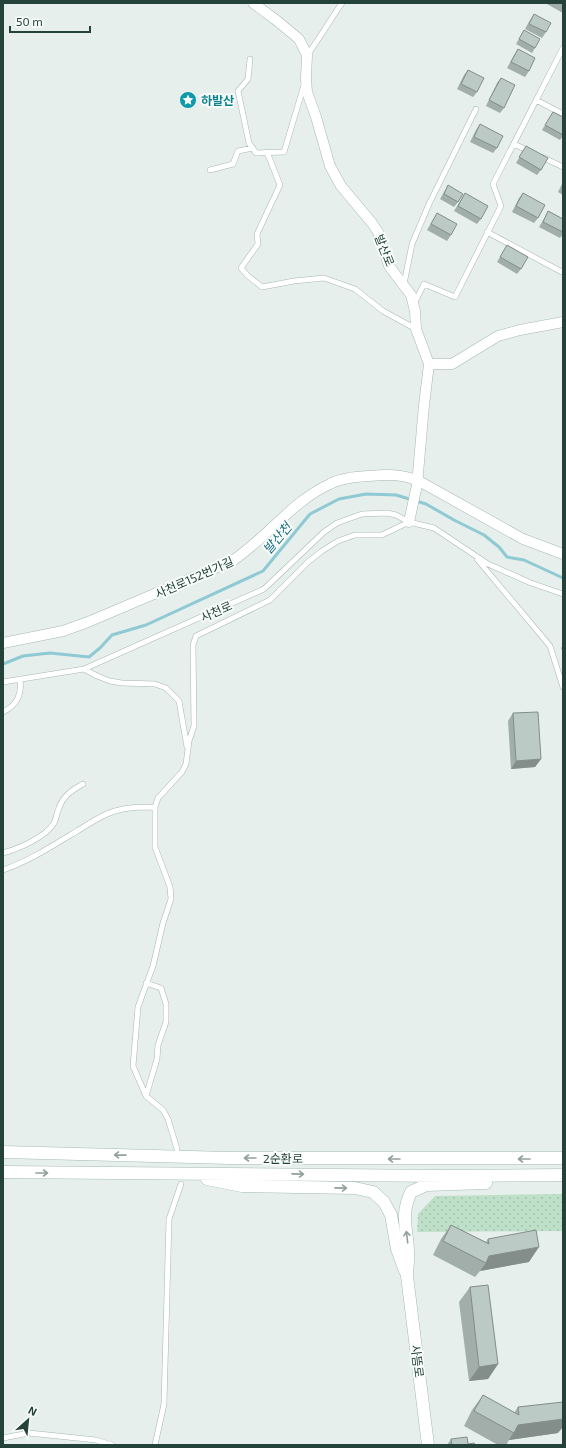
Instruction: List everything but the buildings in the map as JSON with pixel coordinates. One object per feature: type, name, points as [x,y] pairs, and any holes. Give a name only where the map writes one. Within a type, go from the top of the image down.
[{"type":"street","points":[[253,3],[299,39],[307,55]]},
{"type":"street","name":"발산로","points":[[307,55],[307,92],[330,166],[341,186],[378,232],[389,266],[410,295],[415,311],[416,329],[429,364]]},
{"type":"street","points":[[410,518],[417,483],[429,364],[452,364],[498,336],[520,330],[563,322]]},
{"type":"street","name":"사천로152번가길","points":[[3,643],[63,631],[88,622],[232,561],[248,551],[303,500],[331,483],[360,476],[406,476],[524,539],[563,554]]},
{"type":"street","name":"2순환로","points":[[3,1152],[237,1158],[563,1158]]},
{"type":"street","name":"2순환로","points":[[3,1172],[179,1179],[563,1176]]},
{"type":"street","points":[[407,1276],[408,1252],[404,1218],[405,1204],[411,1192],[426,1185],[468,1184],[563,1176]]},
{"type":"street","points":[[179,1179],[242,1186],[355,1188],[373,1192],[384,1202],[391,1215],[397,1249],[407,1276]]},
{"type":"street","name":"사뜸로","points":[[407,1276],[428,1445]]},
{"type":"lane","points":[[307,55],[321,37],[328,22],[342,3]]},
{"type":"lane","points":[[413,305],[424,284],[454,297],[501,206],[493,184],[563,48]]},
{"type":"lane","points":[[250,59],[248,79],[238,91],[249,143],[256,153],[284,152],[306,78]]},
{"type":"lane","points":[[536,100],[563,114]]},
{"type":"lane","points":[[404,285],[412,244],[476,109]]},
{"type":"lane","points":[[514,144],[563,167]]},
{"type":"lane","points":[[210,170],[233,164],[238,151],[253,148]]},
{"type":"lane","points":[[267,152],[280,185],[257,234],[258,244],[241,268],[262,287],[294,281],[324,278],[355,289],[383,311],[416,329]]},
{"type":"lane","points":[[487,232],[562,272]]},
{"type":"lane","name":"사천로","points":[[3,682],[84,669],[264,589],[324,532],[337,523],[362,514],[387,513],[410,518],[434,528],[488,564],[531,583],[563,594]]},
{"type":"lane","points":[[177,1149],[168,1119],[163,1110],[146,1096],[132,1066],[138,1007],[153,966],[163,923],[171,899],[170,887],[155,847],[155,807],[158,798],[182,772],[186,764],[189,741],[194,726],[193,645],[196,636],[270,600],[308,562],[338,541],[355,535],[382,535],[410,518]]},
{"type":"lane","points":[[473,554],[550,646],[563,687]]},
{"type":"lane","points":[[84,669],[96,676],[116,682],[155,684],[166,688],[180,701],[188,753]]},
{"type":"lane","points":[[3,712],[15,704],[19,698],[21,688],[20,679]]},
{"type":"lane","points":[[3,854],[28,843],[47,831],[54,823],[62,800],[70,791],[83,784]]},
{"type":"lane","points":[[3,870],[25,860],[114,811],[137,807],[155,807]]},
{"type":"lane","points":[[146,983],[161,988],[166,1004],[166,1022],[158,1045],[157,1059],[146,1096]]},
{"type":"lane","points":[[155,1445],[164,1404],[168,1219],[179,1179]]},
{"type":"lane","points":[[3,1438],[29,1433],[96,1440],[112,1445]]},
{"type":"green space","points":[[563,1194],[563,1231],[417,1232],[418,1214],[435,1196]]},
{"type":"waterway","name":"발산천","points":[[3,664],[23,656],[50,653],[89,657],[112,635],[146,625],[263,571],[310,514],[339,499],[366,494],[396,495],[426,504],[484,535],[499,547],[507,557],[524,560],[563,578]]},
{"type":"place","name":"하발산","points":[[188,100]]}]
